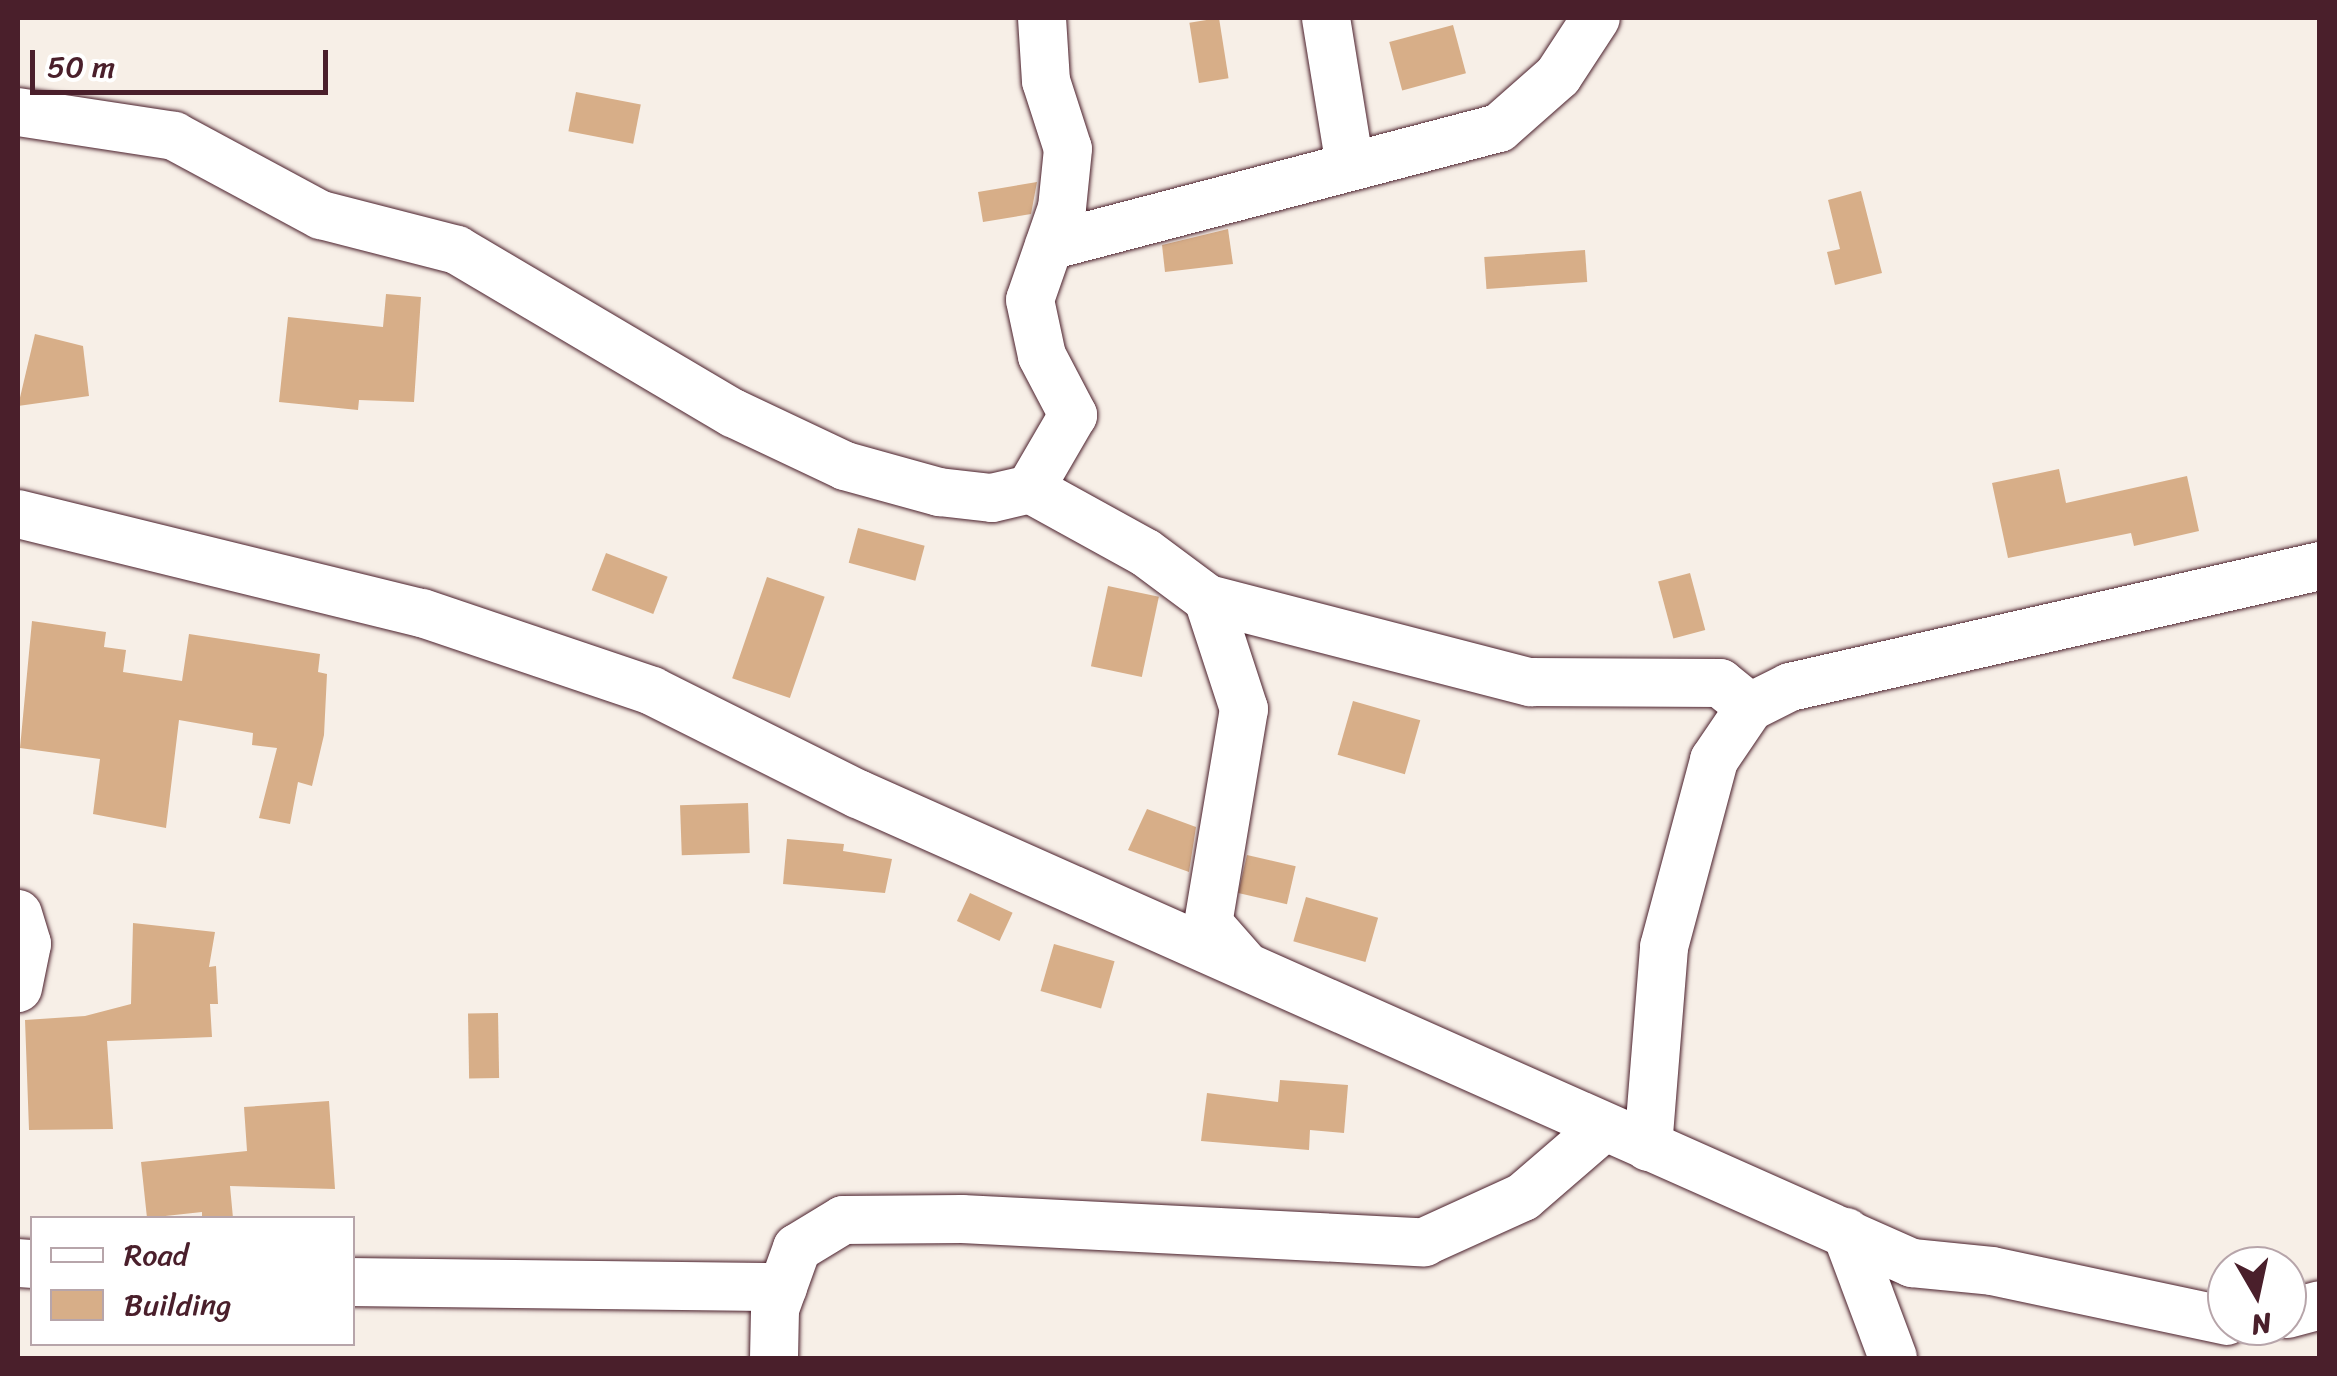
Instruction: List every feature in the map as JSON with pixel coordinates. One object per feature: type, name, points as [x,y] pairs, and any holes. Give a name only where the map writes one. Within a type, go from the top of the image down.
[{"type":"street","points":[[1030,489],[1073,414],[1042,356],[1030,300],[1062,208],[1068,149],[1046,81],[1042,18]]},
{"type":"street","points":[[1326,18],[1350,166]]},
{"type":"street","points":[[1049,246],[1499,128],[1558,76],[1596,18]]},
{"type":"street","points":[[18,112],[174,136],[321,216],[457,250],[733,413],[845,466],[939,492],[992,498],[1030,489],[1146,552],[1208,599],[1530,682],[1720,683],[1750,708]]},
{"type":"street","points":[[18,514],[422,614],[652,690],[754,746],[1912,1262],[1992,1271],[2207,1316]]},
{"type":"street","points":[[1648,1147],[1664,947],[1714,760],[1750,708],[1790,686],[2320,566]]},
{"type":"street","points":[[1208,599],[1244,708],[1208,923],[1243,963]]},
{"type":"street","points":[[18,914],[27,944],[18,988]]},
{"type":"street","points":[[774,1358],[775,1309],[797,1248],[842,1220],[962,1219],[1424,1242],[1522,1197],[1604,1127]]},
{"type":"street","points":[[1846,1232],[1892,1358]]},
{"type":"street","points":[[355,1282],[783,1286]]},
{"type":"building","points":[[1219,18],[1229,78],[1199,83],[1189,23]]},
{"type":"building","points":[[1453,25],[1466,73],[1402,90],[1389,42]]},
{"type":"building","points":[[576,92],[641,105],[633,144],[568,131]]},
{"type":"building","points":[[1037,182],[1031,214],[983,222],[978,192]]},
{"type":"building","points":[[1861,191],[1882,273],[1835,285],[1827,252],[1840,249],[1828,200]]},
{"type":"building","points":[[1228,229],[1233,264],[1165,272],[1162,245]]},
{"type":"building","points":[[1585,250],[1587,282],[1486,289],[1484,257]]},
{"type":"building","points":[[386,294],[421,297],[414,402],[359,400],[358,410],[279,402],[288,317],[383,327]]},
{"type":"building","points":[[35,334],[83,346],[89,396],[18,406]]},
{"type":"building","points":[[2059,469],[2066,503],[2187,476],[2199,531],[2134,546],[2131,533],[2008,558],[1992,483]]},
{"type":"building","points":[[858,528],[925,546],[915,581],[849,563]]},
{"type":"building","points":[[606,553],[668,577],[653,614],[592,590]]},
{"type":"building","points":[[1690,573],[1705,630],[1673,639],[1658,582]]},
{"type":"building","points":[[767,577],[825,597],[790,698],[732,678]]},
{"type":"building","points":[[1108,586],[1159,597],[1142,677],[1091,666]]},
{"type":"building","points":[[32,621],[106,632],[104,647],[126,650],[123,672],[182,681],[189,634],[320,654],[318,672],[327,674],[324,735],[312,786],[298,782],[290,824],[259,818],[277,748],[252,745],[253,733],[179,720],[166,828],[93,814],[100,759],[20,748]]},
{"type":"building","points":[[1353,701],[1420,720],[1405,774],[1338,755]]},
{"type":"building","points":[[748,803],[750,853],[682,855],[680,805]]},
{"type":"building","points":[[1147,809],[1196,827],[1189,872],[1128,850]]},
{"type":"building","points":[[787,839],[844,844],[843,851],[892,859],[885,893],[783,884]]},
{"type":"building","points":[[1247,855],[1296,866],[1287,904],[1238,893]]},
{"type":"building","points":[[970,893],[1013,913],[999,941],[957,921]]},
{"type":"building","points":[[1306,897],[1378,918],[1365,962],[1293,941]]},
{"type":"building","points":[[133,923],[215,932],[209,967],[216,966],[218,1004],[210,1004],[212,1037],[107,1041],[113,1129],[29,1130],[25,1020],[85,1016],[131,1004]]},
{"type":"building","points":[[1054,944],[1115,961],[1101,1008],[1040,991]]},
{"type":"building","points":[[498,1013],[499,1078],[469,1079],[468,1014]]},
{"type":"building","points":[[1280,1080],[1348,1085],[1344,1133],[1310,1130],[1309,1150],[1201,1141],[1207,1093],[1278,1102]]},
{"type":"building","points":[[329,1101],[335,1189],[230,1186],[233,1216],[202,1216],[202,1212],[147,1216],[141,1162],[247,1151],[244,1107]]}]
